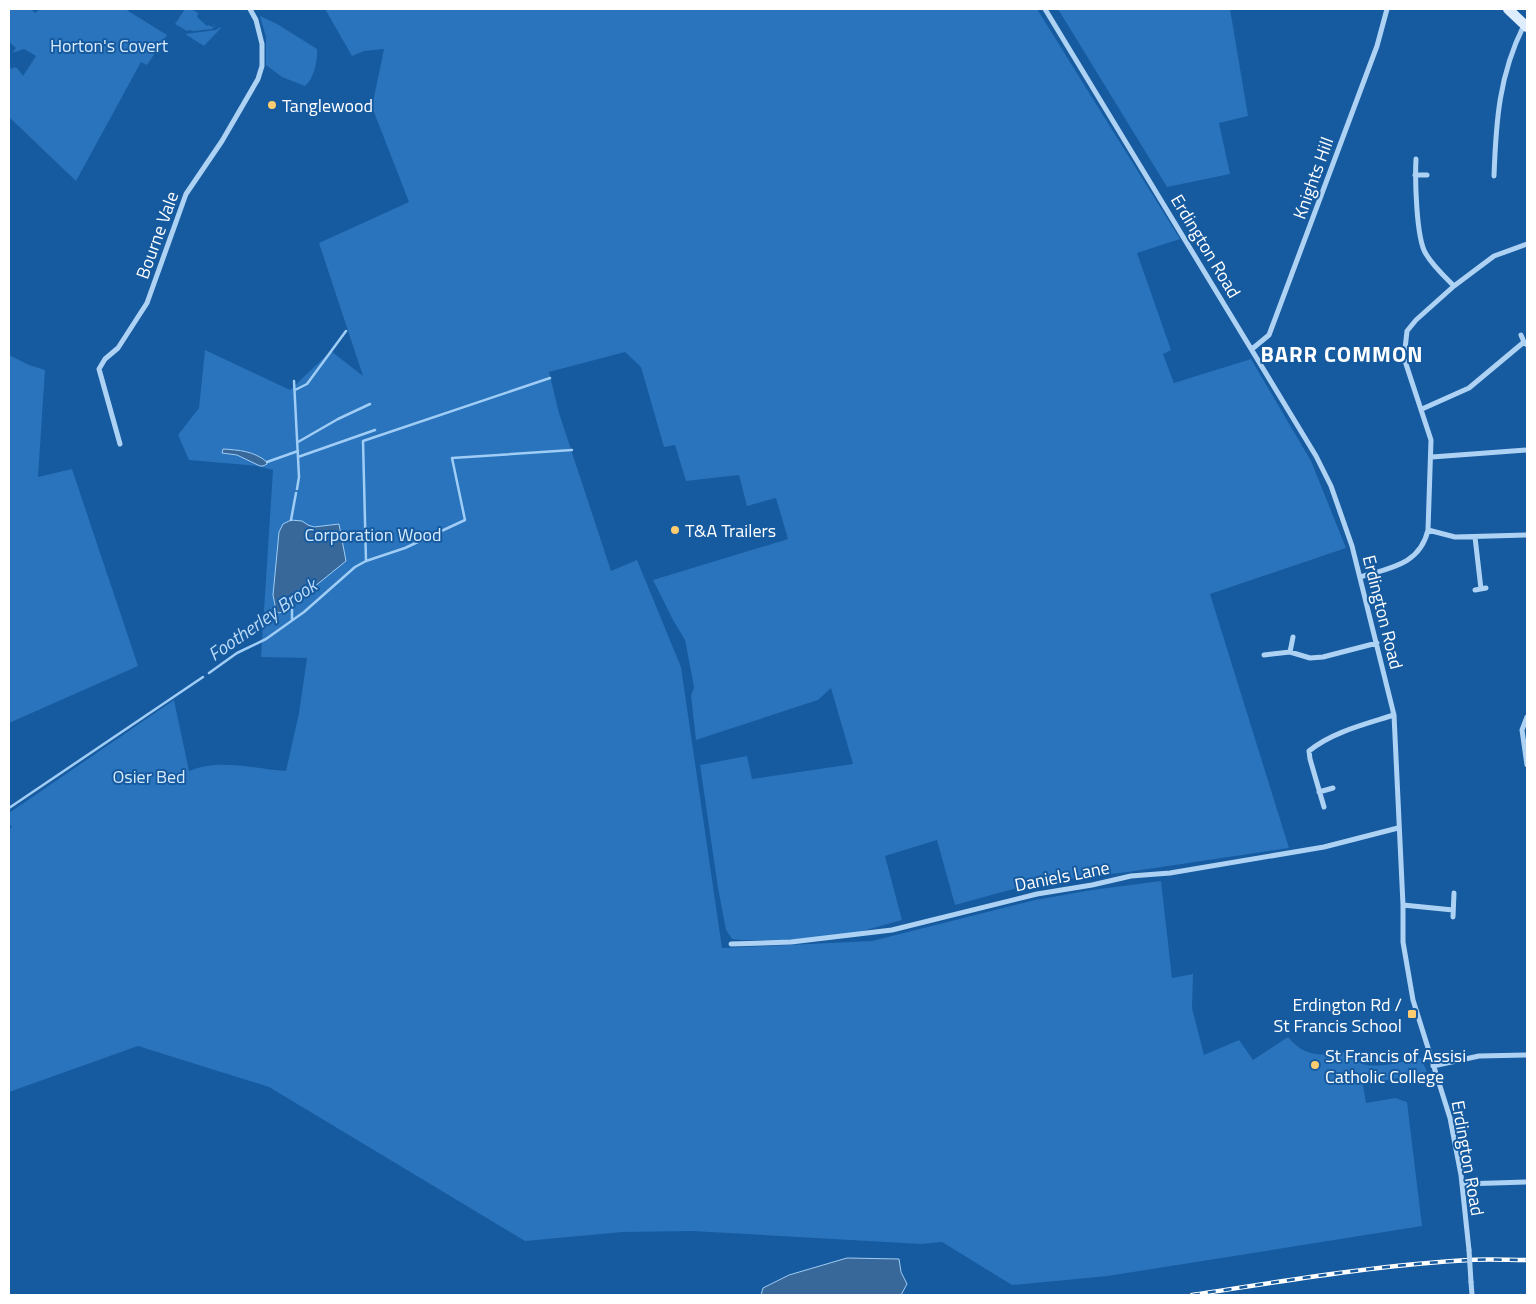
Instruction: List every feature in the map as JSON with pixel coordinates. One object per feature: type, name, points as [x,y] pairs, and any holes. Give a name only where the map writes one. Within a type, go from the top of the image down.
[{"type":"main road","points":[[1508,9],[1526,26]]},
{"type":"street","name":"Bourne Vale","points":[[120,444],[99,369],[105,359],[118,348],[147,303],[186,194],[222,141],[258,80],[262,66],[262,44],[256,20],[250,9]]},
{"type":"street","name":"Erdington Road","points":[[1045,9],[1316,456],[1331,486],[1352,546],[1394,715],[1403,942],[1413,1000],[1450,1118],[1462,1184],[1472,1295]]},
{"type":"street","name":"Knights Hill","points":[[1252,349],[1269,335],[1377,46],[1387,9]]},
{"type":"street","points":[[1494,176],[1496,128],[1502,85],[1515,43],[1526,26]]},
{"type":"street","points":[[1416,159],[1415,175],[1421,243],[1425,254],[1454,286]]},
{"type":"street","points":[[1415,175],[1427,175]]},
{"type":"street","points":[[1360,577],[1411,559],[1426,541],[1432,456],[1431,440],[1404,358],[1407,331],[1416,320],[1454,286],[1494,256],[1527,244]]},
{"type":"street","points":[[1422,408],[1469,388],[1526,343],[1521,335]]},
{"type":"street","points":[[1432,456],[1527,450]]},
{"type":"street","points":[[1428,530],[1455,537],[1527,536]]},
{"type":"street","points":[[1474,537],[1481,589]]},
{"type":"street","points":[[1290,652],[1293,637]]},
{"type":"street","points":[[1264,655],[1290,652],[1310,658],[1323,657],[1377,643]]},
{"type":"street","points":[[1324,807],[1309,751],[1316,745],[1354,727],[1394,715]]},
{"type":"street","points":[[1527,716],[1522,730],[1527,765]]},
{"type":"street","points":[[1319,792],[1333,788]]},
{"type":"street","name":"Daniels Lane","points":[[731,944],[791,942],[892,930],[1037,894],[1092,885],[1131,876],[1170,873],[1324,847],[1398,828]]},
{"type":"street","points":[[1453,917],[1454,893]]},
{"type":"street","points":[[1403,905],[1453,910]]},
{"type":"street","points":[[1433,1066],[1479,1056],[1527,1055]]},
{"type":"street","points":[[1462,1184],[1527,1182]]},
{"type":"green space","name":"Horton's Covert","points":[[10,9],[31,9],[35,13],[40,9],[125,9],[167,35],[147,65],[141,62],[76,181],[9,117],[9,67],[12,69],[14,67],[17,68],[23,76],[36,56],[24,49],[12,53],[16,48],[9,42]]},
{"type":"green space","points":[[185,9],[191,9],[198,13],[197,17],[207,26],[212,27],[216,23],[212,29],[187,31],[175,24]]},
{"type":"green space","points":[[325,9],[1037,9],[1180,239],[1137,253],[1171,350],[1163,354],[1174,383],[1251,359],[1311,461],[1346,548],[1210,594],[1289,848],[1128,872],[1035,883],[955,905],[937,840],[885,856],[902,920],[859,932],[792,940],[732,939],[726,930],[718,888],[700,765],[747,756],[752,779],[853,764],[831,688],[818,700],[696,740],[691,696],[694,687],[685,640],[653,580],[788,539],[776,498],[747,506],[739,475],[686,481],[675,445],[664,447],[641,367],[625,352],[549,372],[559,413],[611,571],[637,560],[681,667],[722,948],[872,941],[1035,900],[1161,881],[1172,978],[1193,974],[1192,1008],[1204,1055],[1239,1040],[1253,1060],[1288,1037],[1309,1053],[1332,1054],[1351,1051],[1356,1061],[1366,1065],[1390,1064],[1421,1058],[1427,1072],[1363,1085],[1366,1103],[1395,1098],[1407,1102],[1422,1226],[1108,1276],[1012,1285],[942,1242],[921,1244],[692,1231],[623,1232],[525,1241],[269,1087],[138,1046],[9,1092],[9,830],[12,827],[9,823],[9,813],[174,700],[189,771],[213,765],[237,765],[286,771],[299,713],[307,658],[261,657],[273,470],[258,466],[189,460],[178,435],[199,408],[205,350],[290,390],[331,351],[363,376],[319,243],[409,202],[372,107],[384,49],[364,51],[352,56]]},
{"type":"green space","points":[[1058,9],[1230,9],[1248,116],[1219,123],[1230,174],[1167,187]]},
{"type":"green space","points":[[260,16],[277,24],[317,49],[315,69],[311,79],[305,86],[282,77],[266,65],[266,37]]},
{"type":"green space","points":[[220,27],[204,46],[185,34],[216,30]]},
{"type":"green space","points":[[9,355],[29,365],[45,370],[38,477],[72,469],[138,666],[9,723]]},
{"type":"shaded area","points":[[223,449],[252,453],[262,458],[267,464],[260,466],[237,455],[222,453]]},
{"type":"shaded area","points":[[291,520],[302,521],[314,527],[339,524],[346,561],[309,591],[287,602],[282,612],[279,613],[276,610],[273,595],[279,532],[283,524]]},
{"type":"shaded area","points":[[847,1258],[899,1259],[901,1272],[907,1284],[901,1295],[761,1295],[763,1288],[789,1275]]},
{"type":"waterway","points":[[295,390],[307,384],[346,331]]},
{"type":"waterway","points":[[366,561],[363,441],[550,378]]},
{"type":"waterway","points":[[294,381],[299,477],[297,489]]},
{"type":"waterway","points":[[298,442],[338,419],[370,404]]},
{"type":"waterway","points":[[298,457],[375,430]]},
{"type":"waterway","name":"Footherley Brook","points":[[209,673],[237,653],[266,639],[304,612],[355,567],[366,561],[405,548],[465,520],[452,458],[572,450]]},
{"type":"waterway","points":[[267,462],[298,451]]},
{"type":"waterway","points":[[291,520],[296,493]]},
{"type":"waterway","points":[[292,598],[292,619]]},
{"type":"waterway","name":"Footherley Brook","points":[[9,808],[203,677]]},
{"type":"railway","points":[[1192,1295],[1331,1274],[1435,1262],[1527,1260]]},
{"type":"place","name":"Tanglewood","points":[[272,105]]},
{"type":"place","name":"T&A Trailers","points":[[675,530]]},
{"type":"place","name":"Erdington Rd / St Francis School","points":[[1412,1014]]},
{"type":"place","name":"St Francis of Assisi Catholic College","points":[[1315,1065]]},
{"type":"district","name":"BARR COMMON","points":[[1342,354]]},
{"type":"park label","name":"Corporation Wood","points":[[373,534]]},
{"type":"park label","name":"Osier Bed","points":[[149,776]]}]
